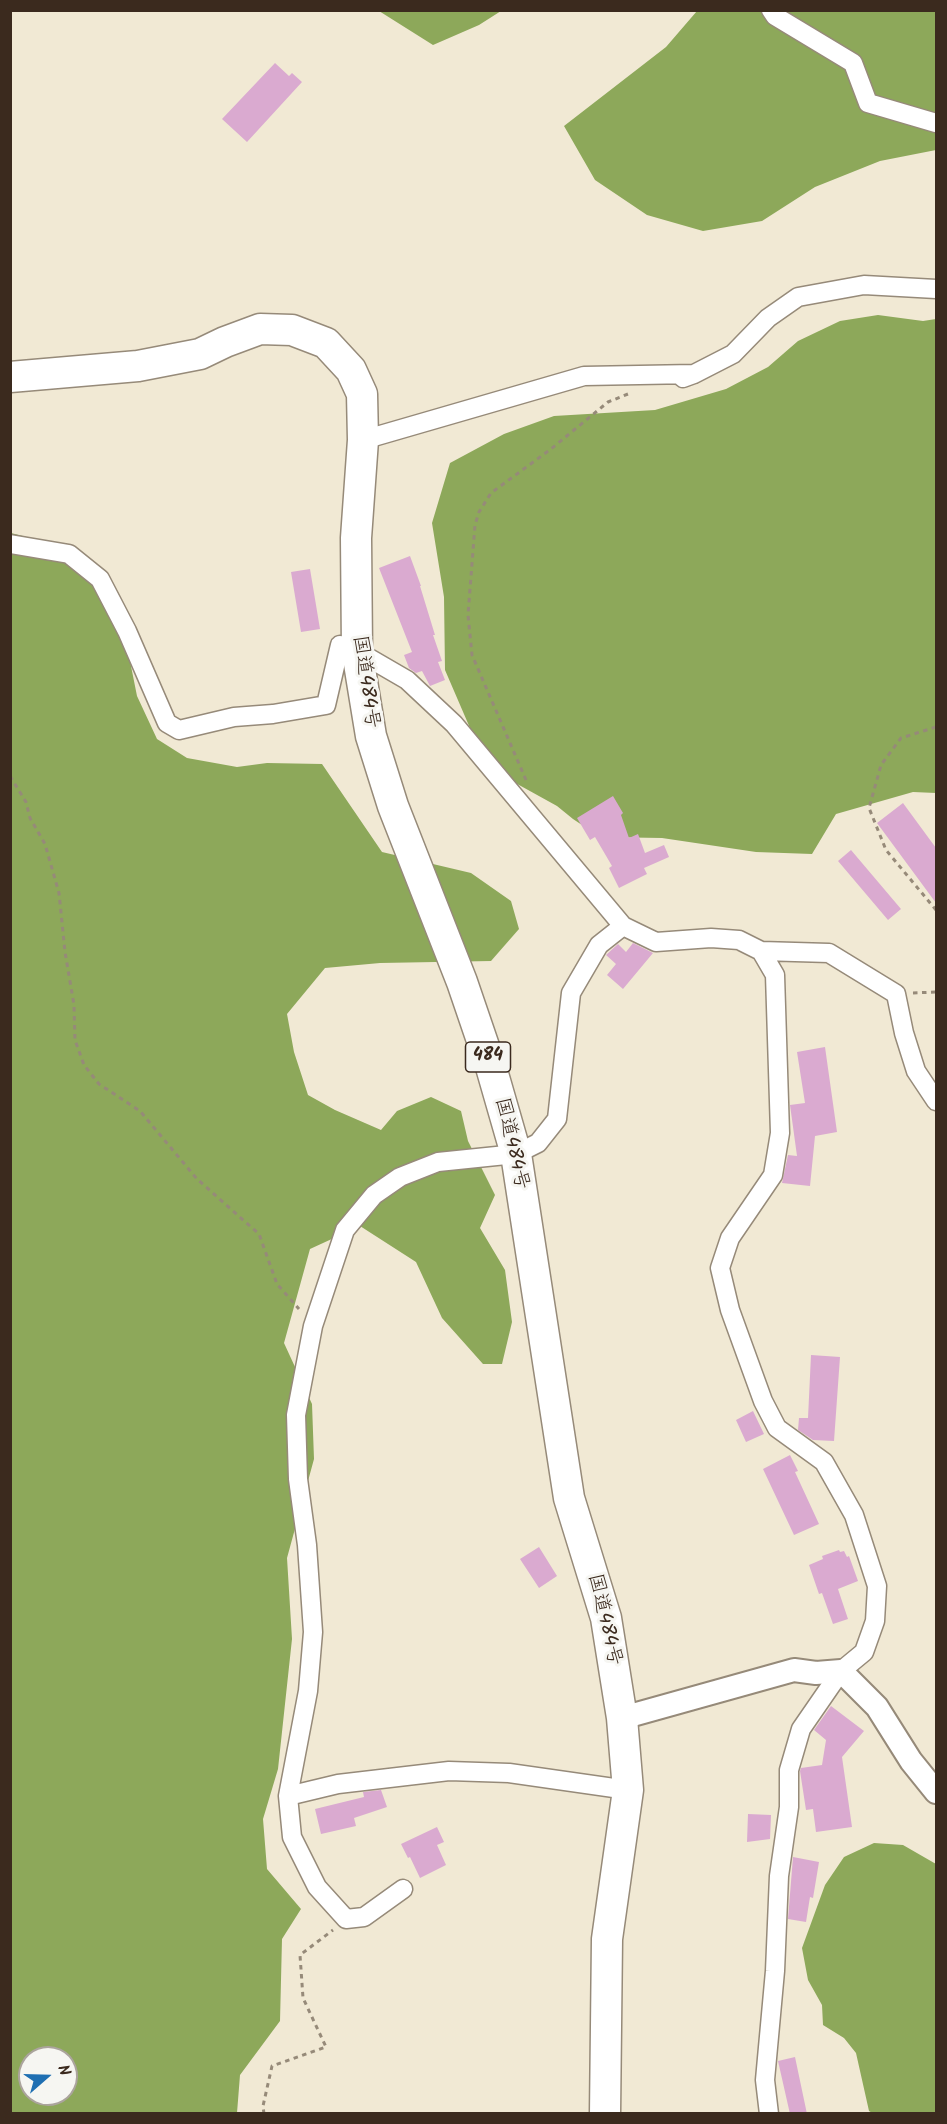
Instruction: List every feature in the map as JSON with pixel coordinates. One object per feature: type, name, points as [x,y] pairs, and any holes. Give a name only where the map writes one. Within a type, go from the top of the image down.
[{"type":"highway","name":"国道484号","points":[[10,377],[138,366],[200,354],[260,329],[292,330],[326,343],[351,370],[362,394],[363,440],[356,538],[357,651],[371,736],[384,782],[462,982],[491,1067],[516,1154],[569,1498],[606,1618],[622,1718],[628,1790],[607,1938],[605,2114]]},
{"type":"street","points":[[771,10],[775,16],[853,63],[868,103],[936,123]]},
{"type":"street","points":[[661,385],[693,374],[733,354],[768,318],[798,297],[864,285],[936,289]]},
{"type":"street","points":[[363,440],[584,376],[693,374]]},
{"type":"street","points":[[10,544],[69,554],[100,579],[127,631],[167,723],[179,730],[234,717],[273,714],[326,705],[340,645],[357,651],[407,680],[454,724],[623,926],[656,942],[711,938],[739,940],[761,951],[829,953],[896,994],[904,1033],[916,1071],[936,1101]]},
{"type":"street","points":[[403,1889],[364,1917],[346,1919],[317,1887],[292,1837],[288,1796],[308,1691],[313,1632],[307,1545],[298,1479],[296,1415],[313,1326],[345,1230],[375,1195],[400,1177],[438,1162],[516,1154],[538,1143],[557,1119],[571,993],[599,945],[623,926]]},
{"type":"street","points":[[761,951],[775,975],[780,1133],[773,1175],[730,1238],[720,1268],[730,1310],[764,1401],[777,1428],[824,1462],[854,1515],[877,1586],[875,1621],[864,1652],[841,1671],[801,1729],[789,1770],[789,1806],[779,1876],[775,1971],[765,2080],[769,2114]]},
{"type":"street","points":[[622,1718],[794,1670],[816,1673],[841,1671],[877,1707],[911,1761],[936,1791]]},
{"type":"street","points":[[288,1796],[338,1784],[449,1771],[509,1773],[628,1790]]},
{"type":"path","points":[[530,787],[472,656],[468,615],[475,525],[479,512],[491,493],[551,449],[608,402],[641,388],[661,385]]},
{"type":"path","points":[[936,726],[901,738],[881,765],[869,808],[886,850],[936,910]]},
{"type":"path","points":[[10,776],[26,802],[30,818],[45,844],[59,893],[65,952],[74,1005],[75,1041],[84,1065],[99,1084],[141,1111],[197,1179],[259,1234],[277,1284],[313,1326]]},
{"type":"path","points":[[896,994],[936,992]]},
{"type":"path","points":[[264,2114],[263,2106],[272,2066],[326,2047],[303,1998],[300,1955],[346,1919]]},
{"type":"green space","points":[[379,11],[501,11],[479,25],[433,45]]},
{"type":"green space","points":[[697,11],[936,11],[936,150],[880,161],[815,187],[762,221],[703,231],[647,215],[595,180],[564,126],[666,47]]},
{"type":"green space","points":[[878,315],[923,321],[936,319],[936,793],[913,792],[836,814],[812,854],[756,852],[662,838],[600,837],[557,806],[510,780],[473,735],[445,670],[444,597],[432,523],[450,463],[504,434],[554,416],[655,410],[726,389],[768,367],[798,341],[840,321]]},
{"type":"green space","points":[[11,533],[42,541],[75,557],[124,631],[137,696],[157,739],[187,758],[237,767],[267,763],[322,764],[382,852],[471,873],[511,901],[519,929],[491,961],[380,963],[325,968],[287,1014],[294,1052],[308,1095],[335,1110],[381,1130],[397,1111],[431,1097],[461,1111],[468,1141],[495,1195],[480,1228],[505,1270],[512,1322],[502,1364],[483,1364],[442,1318],[416,1262],[360,1226],[310,1249],[284,1343],[312,1404],[314,1459],[287,1558],[292,1639],[278,1769],[263,1819],[267,1869],[301,1909],[282,1939],[280,2021],[240,2075],[237,2113],[11,2114]]},
{"type":"green space","points":[[874,1843],[903,1845],[936,1864],[936,2113],[874,2114],[869,2111],[856,2053],[844,2038],[823,2025],[822,2005],[808,1980],[802,1948],[825,1885],[844,1857]]},
{"type":"building","points":[[275,63],[289,76],[292,73],[302,82],[247,142],[222,119]]},
{"type":"building","points":[[410,556],[435,635],[433,635],[442,661],[438,662],[445,680],[430,686],[422,671],[416,673],[409,668],[404,655],[412,652],[379,568]]},
{"type":"building","points":[[310,569],[320,629],[301,632],[291,572]]},
{"type":"building","points":[[613,796],[623,813],[621,815],[629,838],[638,834],[645,853],[664,845],[669,857],[644,868],[647,874],[619,888],[609,868],[612,866],[595,837],[590,840],[577,818]]},
{"type":"building","points":[[903,803],[936,848],[936,903],[877,823]]},
{"type":"building","points":[[851,850],[901,909],[888,920],[838,861]]},
{"type":"building","points":[[633,943],[653,953],[623,989],[607,975],[616,964],[606,955],[618,944],[626,952]]},
{"type":"building","points":[[825,1047],[837,1132],[815,1136],[810,1186],[782,1183],[788,1155],[797,1156],[790,1105],[805,1103],[797,1052]]},
{"type":"building","points":[[811,1355],[840,1357],[834,1441],[813,1440],[798,1430],[799,1418],[808,1418]]},
{"type":"building","points":[[753,1411],[764,1434],[746,1442],[736,1420]]},
{"type":"building","points":[[790,1455],[798,1471],[795,1472],[819,1524],[794,1535],[763,1469]]},
{"type":"building","points":[[539,1547],[557,1576],[539,1588],[520,1559]]},
{"type":"building","points":[[839,1550],[844,1551],[847,1557],[849,1556],[858,1581],[838,1589],[848,1619],[833,1624],[809,1565],[823,1559],[822,1556]]},
{"type":"building","points":[[831,1706],[864,1731],[842,1757],[852,1827],[816,1832],[813,1809],[806,1810],[800,1771],[801,1768],[822,1765],[826,1740],[814,1730]]},
{"type":"building","points":[[381,1790],[387,1807],[354,1818],[356,1826],[321,1834],[315,1809],[364,1797],[363,1792]]},
{"type":"building","points":[[748,1814],[771,1815],[770,1839],[747,1842]]},
{"type":"building","points":[[437,1827],[444,1842],[437,1845],[446,1865],[420,1878],[401,1844]]},
{"type":"building","points":[[793,1857],[819,1862],[806,1922],[788,1919]]},
{"type":"building","points":[[795,2057],[807,2114],[790,2114],[778,2061]]}]
